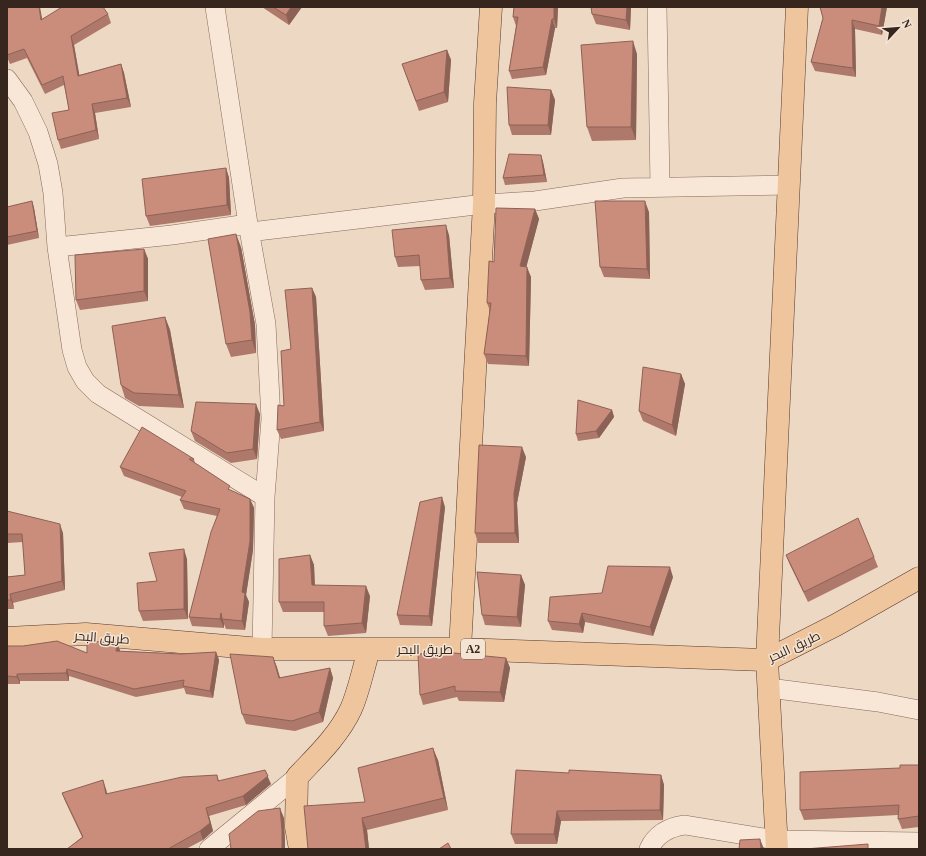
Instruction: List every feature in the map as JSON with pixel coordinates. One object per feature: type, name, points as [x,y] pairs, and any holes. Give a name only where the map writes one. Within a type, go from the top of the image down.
[{"type":"main road","points":[[460,649],[484,204],[485,103],[491,7]]},
{"type":"main road","points":[[777,844],[767,660],[797,7]]},
{"type":"main road","name":"طريق البحر","points":[[7,638],[86,634],[262,649],[460,649],[767,660],[836,625],[919,578]]},
{"type":"main road","points":[[300,849],[296,827],[297,777],[322,751],[351,708],[369,650]]},
{"type":"street","points":[[215,7],[249,228],[266,324],[271,419],[265,497],[262,649]]},
{"type":"street","points":[[657,7],[660,187]]},
{"type":"street","points":[[7,80],[23,101],[38,132],[44,151],[53,193],[58,247],[72,350],[77,368],[85,381],[98,394],[265,497]]},
{"type":"street","points":[[58,247],[535,200],[623,188],[788,185]]},
{"type":"street","points":[[769,688],[878,702],[919,710]]},
{"type":"street","points":[[210,849],[297,777]]},
{"type":"street","points":[[650,849],[653,840],[660,834],[672,827],[685,825],[777,844],[919,842]]},
{"type":"building","points":[[7,7],[39,7],[41,20],[62,7],[103,7],[108,14],[71,36],[78,76],[121,64],[127,98],[92,104],[96,130],[58,140],[52,113],[69,110],[63,76],[42,85],[24,49],[7,55]]},
{"type":"building","points":[[273,7],[291,7],[286,15]]},
{"type":"building","points":[[514,7],[554,7],[554,19],[552,19],[543,67],[509,71],[518,17],[513,17]]},
{"type":"building","points":[[591,7],[627,7],[626,20],[592,14]]},
{"type":"building","points":[[820,7],[882,7],[879,26],[852,20],[853,68],[811,62],[823,18]]},
{"type":"building","points":[[633,41],[631,127],[587,127],[581,45]]},
{"type":"building","points":[[447,50],[444,92],[416,101],[402,64]]},
{"type":"building","points":[[507,87],[551,90],[548,125],[509,125]]},
{"type":"building","points":[[509,154],[541,155],[544,175],[503,178]]},
{"type":"building","points":[[226,168],[227,205],[146,216],[142,179]]},
{"type":"building","points":[[32,201],[37,231],[7,237],[7,207]]},
{"type":"building","points":[[595,201],[645,201],[647,269],[600,267]]},
{"type":"building","points":[[496,208],[535,209],[520,266],[527,267],[526,356],[484,354],[491,303],[487,303],[489,261],[494,262]]},
{"type":"building","points":[[446,225],[450,278],[421,280],[419,255],[395,257],[392,230]]},
{"type":"building","points":[[236,234],[250,312],[252,340],[226,344],[208,239]]},
{"type":"building","points":[[144,249],[144,291],[76,300],[75,255]]},
{"type":"building","points":[[312,288],[320,422],[277,430],[278,405],[284,406],[281,351],[291,349],[285,290]]},
{"type":"building","points":[[165,317],[179,395],[134,393],[121,385],[112,326]]},
{"type":"building","points":[[643,367],[681,374],[672,425],[639,411]]},
{"type":"building","points":[[578,400],[612,410],[596,431],[576,434]]},
{"type":"building","points":[[196,402],[256,404],[253,449],[227,453],[191,431]]},
{"type":"building","points":[[142,427],[194,459],[189,459],[230,486],[228,489],[250,499],[250,541],[242,592],[245,593],[242,621],[222,619],[221,613],[220,619],[189,617],[211,532],[220,509],[180,500],[186,491],[120,467]]},
{"type":"building","points":[[479,445],[522,447],[514,493],[515,533],[475,533]]},
{"type":"building","points":[[442,497],[429,616],[397,615],[420,502]]},
{"type":"building","points":[[7,511],[60,524],[62,581],[10,594],[11,600],[7,600],[7,577],[25,575],[22,534],[7,534]]},
{"type":"building","points":[[858,518],[874,557],[804,592],[786,555]]},
{"type":"building","points":[[184,549],[184,609],[139,611],[137,583],[157,581],[149,553]]},
{"type":"building","points":[[310,555],[312,585],[366,586],[362,623],[324,626],[324,602],[279,602],[279,559]]},
{"type":"building","points":[[608,566],[670,567],[650,627],[582,613],[579,624],[548,621],[550,597],[602,593]]},
{"type":"building","points":[[477,572],[521,575],[517,617],[482,615]]},
{"type":"building","points":[[57,641],[87,653],[87,641],[117,643],[116,651],[181,654],[216,652],[210,691],[183,686],[184,680],[134,689],[67,669],[66,673],[17,674],[17,677],[7,676],[7,646],[23,646]]},
{"type":"building","points":[[454,653],[506,658],[500,692],[455,691],[455,686],[420,695],[418,654]]},
{"type":"building","points":[[230,654],[273,657],[279,678],[330,668],[319,712],[292,721],[242,714]]},
{"type":"building","points":[[433,748],[444,798],[362,818],[366,849],[308,849],[304,806],[365,802],[358,768]]},
{"type":"building","points":[[900,765],[919,765],[919,816],[898,819],[899,805],[800,810],[800,772],[900,768]]},
{"type":"building","points":[[265,770],[268,776],[243,796],[206,808],[210,823],[200,831],[168,849],[67,849],[83,837],[62,793],[103,780],[106,794],[182,777],[217,775],[218,781]]},
{"type":"building","points":[[516,770],[569,773],[569,770],[661,775],[660,810],[557,811],[554,834],[511,834]]},
{"type":"building","points":[[280,808],[282,849],[231,849],[229,834],[258,811]]},
{"type":"building","points":[[760,839],[761,849],[739,849],[740,840]]},
{"type":"building","points":[[448,843],[451,849],[439,849]]},
{"type":"building","points":[[868,844],[868,849],[805,849]]}]
